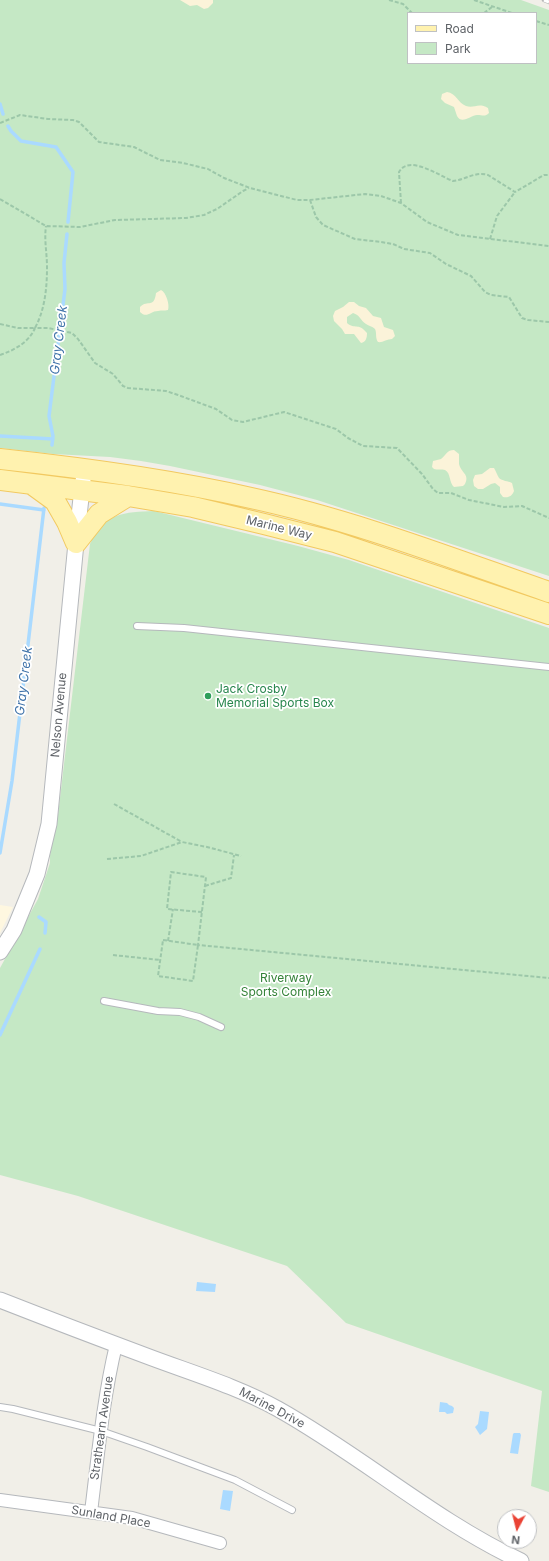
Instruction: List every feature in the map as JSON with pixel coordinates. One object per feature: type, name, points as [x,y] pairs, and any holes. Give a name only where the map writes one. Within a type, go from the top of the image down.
[{"type":"main road","name":"Marine Way","points":[[0,459],[151,478],[252,498],[375,532],[549,592]]},
{"type":"main road","name":"Marine Way","points":[[0,480],[128,496],[193,507],[335,542],[549,614]]},
{"type":"main road","points":[[30,483],[55,501],[67,522],[76,543],[99,514],[128,496]]},
{"type":"street","name":"Nelson Avenue","points":[[0,952],[14,930],[37,874],[49,824],[84,469]]},
{"type":"street","name":"Marine Drive","points":[[0,1300],[230,1387],[277,1409],[328,1440],[426,1507],[473,1536],[521,1561]]},
{"type":"street","name":"Strathearn Avenue","points":[[91,1512],[111,1363],[116,1345]]},
{"type":"street","name":"Sunland Place","points":[[0,1500],[132,1518],[220,1543]]},
{"type":"lane","points":[[137,626],[184,628],[549,667]]},
{"type":"lane","points":[[104,1001],[158,1011],[180,1012],[199,1017],[221,1027]]},
{"type":"lane","points":[[0,1407],[13,1408],[101,1431],[148,1447],[235,1480],[292,1510]]},
{"type":"path","points":[[389,0],[403,4],[411,12]]},
{"type":"path","points":[[474,0],[509,12]]},
{"type":"path","points":[[485,12],[492,6]]},
{"type":"path","points":[[537,21],[549,25]]},
{"type":"path","points":[[0,123],[20,115],[48,119],[74,120],[79,122],[99,142],[134,147],[160,160],[183,163],[208,169],[224,178],[250,188],[297,200],[365,194],[381,196],[401,203],[427,222],[458,235],[549,246]]},
{"type":"path","points":[[401,203],[399,172],[401,168],[408,165],[424,167],[453,181],[478,174],[488,175],[515,192]]},
{"type":"path","points":[[490,239],[497,216],[515,192],[544,175],[549,175]]},
{"type":"path","points":[[0,199],[46,226],[80,227],[114,220],[186,218],[204,215],[217,209],[243,190],[250,188]]},
{"type":"path","points":[[310,200],[316,217],[323,225],[355,239],[392,244],[404,249],[430,253],[446,264],[471,276],[485,292],[491,295],[509,297],[522,318],[549,322]]},
{"type":"path","points":[[0,355],[10,352],[32,335],[42,315],[46,294],[47,267],[44,239],[46,226]]},
{"type":"path","points":[[0,324],[18,328],[48,328],[68,331],[78,339],[95,363],[113,374],[123,386],[128,388],[166,391],[216,409],[237,421],[244,422],[284,412],[336,429],[348,438],[363,446],[397,448],[438,493],[451,493],[469,500],[504,507],[522,506],[549,518]]},
{"type":"path","points":[[114,804],[182,842],[241,856]]},
{"type":"path","points":[[107,858],[141,856],[182,842]]},
{"type":"path","points":[[205,886],[231,878],[234,855]]},
{"type":"path","points":[[202,912],[167,909],[171,872],[206,877],[202,912],[198,945],[193,981],[158,976],[163,940],[198,945],[549,978]]},
{"type":"path","points":[[168,941],[173,909]]},
{"type":"path","points":[[113,955],[160,960]]},
{"type":"shaded area","points":[[0,905],[13,907],[0,933]]},
{"type":"green space","points":[[0,0],[521,0],[549,10],[549,576],[317,500],[260,485],[141,461],[110,457],[53,454],[0,448]]},
{"type":"green space","name":"Riverway Sports Complex","points":[[154,511],[349,560],[549,628],[549,1492],[531,1486],[542,1391],[346,1323],[287,1266],[78,1196],[0,1175],[0,968],[38,899],[50,863],[50,855],[58,815],[90,544],[101,526],[108,520],[116,516],[134,512]]},
{"type":"sand","points":[[180,0],[213,0],[213,3],[208,8],[204,9],[197,5],[190,6]]},
{"type":"sand","points":[[447,92],[453,94],[463,105],[469,107],[485,106],[488,108],[489,113],[485,115],[475,115],[464,120],[459,119],[454,107],[445,103],[441,99],[442,94]]},
{"type":"sand","points":[[161,290],[167,299],[168,310],[155,311],[147,315],[142,314],[140,312],[140,307],[154,301],[156,293]]},
{"type":"sand","points":[[349,302],[354,302],[359,306],[366,308],[373,316],[381,318],[384,327],[393,330],[395,336],[392,339],[378,342],[375,329],[366,324],[353,313],[347,317],[347,323],[361,328],[367,333],[365,341],[361,343],[354,334],[345,334],[334,321],[333,316],[335,311]]},
{"type":"sand","points":[[454,450],[459,454],[459,464],[461,470],[466,476],[466,481],[463,486],[454,487],[447,471],[434,469],[432,467],[433,461],[441,459],[448,452]]},
{"type":"sand","points":[[490,468],[494,468],[500,479],[512,483],[514,491],[509,497],[503,497],[500,493],[500,487],[495,483],[483,489],[478,489],[474,486],[473,480],[475,475],[482,474]]},
{"type":"water","points":[[197,1282],[216,1284],[215,1292],[196,1291]]},
{"type":"water","points":[[440,1402],[447,1403],[452,1406],[454,1408],[453,1413],[447,1414],[445,1412],[439,1412]]},
{"type":"water","points":[[480,1411],[489,1412],[487,1429],[480,1435],[475,1427],[478,1424]]},
{"type":"water","points":[[514,1433],[520,1433],[521,1435],[518,1454],[510,1453]]},
{"type":"water","points":[[223,1490],[233,1491],[230,1511],[220,1509]]},
{"type":"waterway","name":"Gray Creek","points":[[0,104],[3,114]]},
{"type":"waterway","name":"Gray Creek","points":[[8,126],[21,141],[56,147],[73,172],[68,222]]},
{"type":"waterway","name":"Gray Creek","points":[[52,445],[53,436],[49,416],[65,289],[64,263],[67,234]]},
{"type":"waterway","points":[[0,436],[53,439]]},
{"type":"waterway","points":[[0,504],[44,510]]},
{"type":"waterway","name":"Gray Creek","points":[[0,853],[12,781],[44,508]]},
{"type":"waterway","name":"Gray Creek","points":[[39,917],[46,922],[45,933]]},
{"type":"waterway","name":"Gray Creek","points":[[0,1035],[40,949]]},
{"type":"railway","points":[[544,0],[549,2]]},
{"type":"place","name":"Jack Crosby Memorial Sports Box","points":[[208,696]]}]
